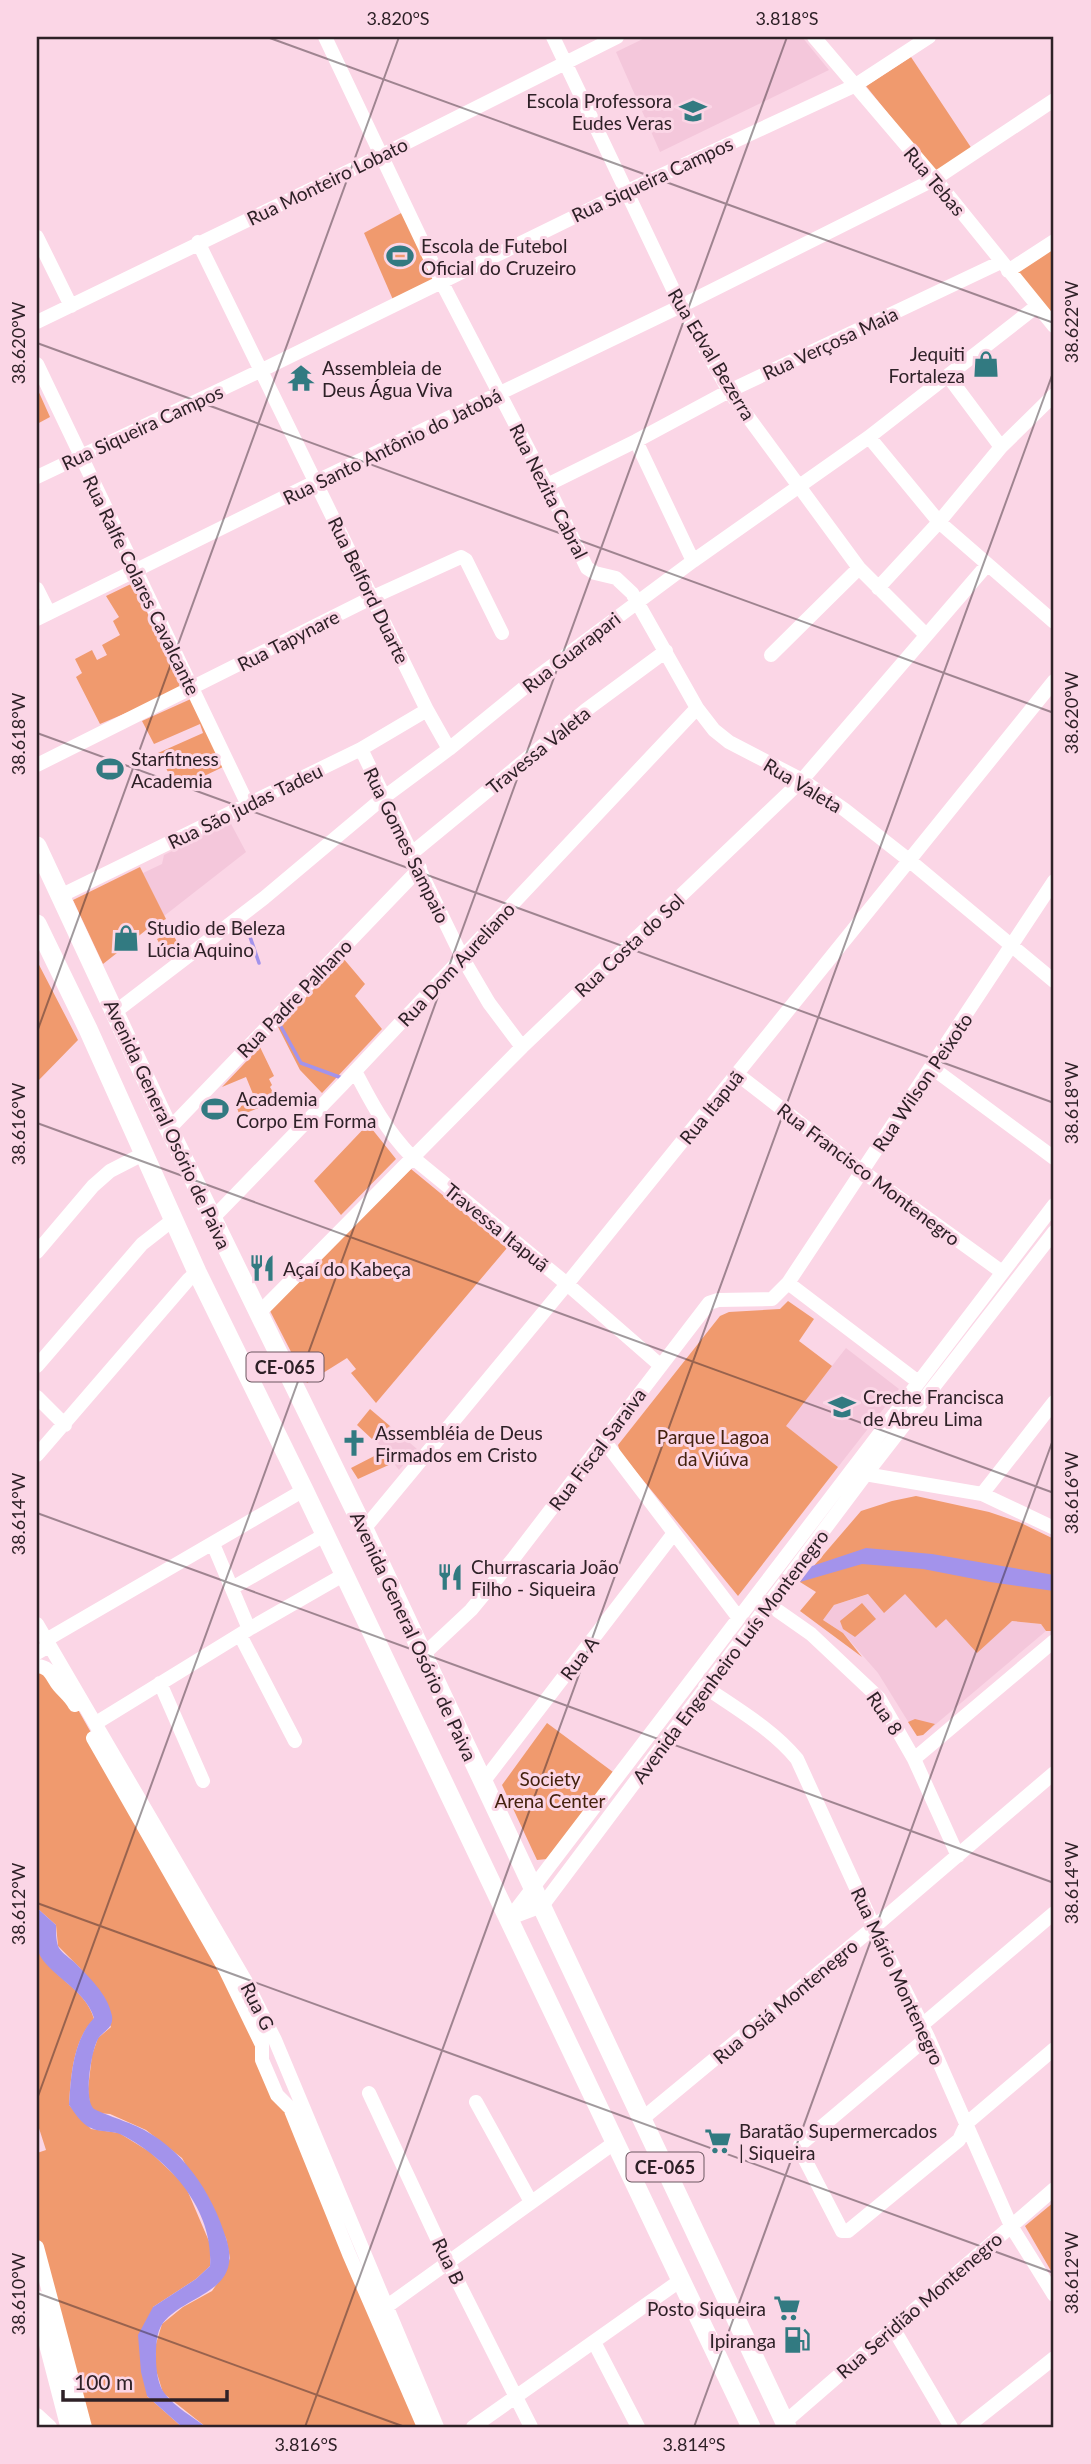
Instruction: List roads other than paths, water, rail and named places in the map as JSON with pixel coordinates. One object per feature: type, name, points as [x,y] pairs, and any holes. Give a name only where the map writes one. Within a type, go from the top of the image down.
[{"type":"main road","name":"Avenida General Osório de Paiva","points":[[37,846],[169,1129],[364,1530],[786,2425]]},
{"type":"main road","name":"Avenida General Osório de Paiva","points":[[37,924],[145,1153],[197,1272],[326,1534],[751,2427]]},
{"type":"main road","points":[[37,2301],[70,2427]]},
{"type":"main road","points":[[706,2333],[722,2319],[737,2319]]},
{"type":"street","name":"Rua Nezita Cabral","points":[[325,37],[441,281],[587,568]]},
{"type":"street","name":"Rua Edval Bezerra","points":[[553,37],[681,306],[729,391],[859,568],[926,635]]},
{"type":"street","name":"Rua Monteiro Lobato","points":[[37,322],[380,156],[617,37]]},
{"type":"street","name":"Rua Tebas","points":[[814,37],[935,179],[1054,326]]},
{"type":"street","name":"Rua Siqueira Campos","points":[[37,477],[625,192],[854,86],[929,37]]},
{"type":"street","name":"Rua Santo Antônio do Jatobá","points":[[43,616],[681,306],[935,179],[1054,100]]},
{"type":"street","points":[[37,237],[71,306]]},
{"type":"street","name":"Rua Verçosa Maia","points":[[547,485],[729,391],[1005,267],[1054,241]]},
{"type":"street","name":"Rua Belford Duarte","points":[[198,242],[427,710],[449,749]]},
{"type":"street","name":"Rua Guarapari","points":[[115,1012],[264,898],[383,798],[449,749],[541,674],[693,561],[869,437],[1037,306]]},
{"type":"street","name":"Rua Ralfe Colares Cavalcante","points":[[37,364],[248,805]]},
{"type":"street","points":[[948,376],[1001,447]]},
{"type":"street","points":[[878,588],[939,522],[1001,447],[1054,395]]},
{"type":"street","points":[[869,437],[939,522],[1054,622]]},
{"type":"street","points":[[636,441],[693,561]]},
{"type":"street","name":"Rua Tapynare","points":[[37,765],[373,597],[463,557],[502,633]]},
{"type":"street","name":"Rua Costa do Sol","points":[[259,1313],[522,1047],[802,780],[987,565]]},
{"type":"street","name":"Rua Valeta","points":[[587,568],[595,573],[616,578],[638,601],[697,708],[714,730],[729,742],[802,780],[845,810],[1054,981]]},
{"type":"street","points":[[771,655],[859,568]]},
{"type":"street","points":[[37,589],[43,616]]},
{"type":"street","name":"Travessa Valeta","points":[[412,853],[586,710],[666,651]]},
{"type":"street","name":"Rua Itapuã","points":[[364,1530],[567,1284],[1054,681]]},
{"type":"street","name":"Rua Dom Aureliano","points":[[213,1218],[697,708]]},
{"type":"street","name":"Rua São judas Tadeu","points":[[60,895],[361,749],[427,710]]},
{"type":"street","name":"Rua Gomes Sampaio","points":[[361,749],[462,957],[489,1003],[522,1047]]},
{"type":"street","name":"Rua Padre Palhano","points":[[169,1129],[419,868]]},
{"type":"street","name":"Rua Wilson Peixoto","points":[[788,1283],[1054,881]]},
{"type":"street","points":[[931,1068],[1054,1158]]},
{"type":"street","name":"Travessa Itapuã","points":[[355,1071],[392,1136],[412,1157],[567,1284],[660,1366]]},
{"type":"street","name":"Rua Francisco Montenegro","points":[[737,1074],[862,1171],[1002,1272]]},
{"type":"street","points":[[37,1252],[93,1186],[110,1171],[145,1153]]},
{"type":"street","name":"Avenida Engenheiro Luís Montenegro","points":[[538,1897],[754,1595],[1054,1205]]},
{"type":"street","points":[[37,1366],[142,1244],[174,1219]]},
{"type":"street","name":"Avenida Engenheiro Luís Montenegro","points":[[538,1897],[769,1605],[866,1474],[1054,1233]]},
{"type":"street","points":[[1017,1252],[1030,1263]]},
{"type":"street","points":[[37,1455],[197,1272]]},
{"type":"street","points":[[788,1283],[917,1381]]},
{"type":"street","name":"Rua Fiscal Saraiva","points":[[423,1655],[471,1610],[713,1301],[772,1298],[788,1283]]},
{"type":"street","points":[[37,1397],[65,1425]]},
{"type":"street","points":[[982,1494],[1054,1402]]},
{"type":"street","points":[[605,1442],[738,1617]]},
{"type":"street","points":[[849,1471],[982,1494],[1054,1528]]},
{"type":"street","points":[[44,1646],[304,1490]]},
{"type":"street","name":"Rua A","points":[[483,1782],[674,1533]]},
{"type":"street","points":[[232,1588],[326,1534]]},
{"type":"street","points":[[213,1544],[232,1588],[244,1632],[296,1741]]},
{"type":"street","points":[[96,1723],[345,1574]]},
{"type":"street","name":"Rua 8","points":[[754,1595],[811,1634],[879,1698],[914,1759],[958,1856]]},
{"type":"street","name":"Rua G","points":[[37,1623],[44,1646],[96,1723],[245,1980],[275,2040],[437,2427]]},
{"type":"street","points":[[914,1759],[1054,1641]]},
{"type":"street","points":[[37,1666],[46,1667],[59,1686],[68,1692],[165,1867],[226,1969],[262,2045],[262,2060],[277,2095],[290,2108],[349,2254],[424,2427]]},
{"type":"street","points":[[160,1683],[203,1780]]},
{"type":"street","name":"Rua Mário Montenegro","points":[[705,1687],[764,1728],[797,1759],[925,2031],[1011,2226],[1054,2295]]},
{"type":"street","name":"Rua Osiá Montenegro","points":[[642,2119],[874,1927],[1054,1773]]},
{"type":"street","points":[[509,1919],[538,1897]]},
{"type":"street","points":[[1054,1913],[800,2146],[840,2230],[848,2231],[959,2140],[967,2123],[1054,2049]]},
{"type":"street","name":"Rua B","points":[[369,2093],[531,2427]]},
{"type":"street","points":[[476,2102],[531,2202]]},
{"type":"street","points":[[386,2307],[614,2143]]},
{"type":"street","name":"Rua Seridião Montenegro","points":[[786,2425],[1054,2189]]},
{"type":"street","points":[[37,2247],[85,2427]]},
{"type":"street","points":[[473,2427],[681,2280]]},
{"type":"street","points":[[893,2328],[951,2427]]},
{"type":"street","points":[[594,2342],[638,2427]]},
{"type":"street","points":[[967,2427],[1054,2358]]},
{"type":"street","points":[[37,2415],[50,2427]]},
{"type":"waterway","points":[[247,928],[259,963]]},
{"type":"waterway","points":[[279,1023],[301,1063],[342,1078]]},
{"type":"place","name":"Escola Professora Eudes Veras","points":[[693,111]]},
{"type":"place","name":"Escola de Futebol Oficial do Cruzeiro","points":[[400,256]]},
{"type":"place","name":"Jequiti Fortaleza","points":[[986,364]]},
{"type":"place","name":"Assembleia de Deus Água Viva","points":[[301,378]]},
{"type":"place","name":"Starfitness Academia","points":[[110,769]]},
{"type":"place","name":"Studio de Beleza Lúcia Aquino","points":[[126,938]]},
{"type":"place","name":"Academia Corpo Em Forma","points":[[215,1109]]},
{"type":"place","name":"Açaí do Kabeça","points":[[262,1268]]},
{"type":"place","name":"Creche Francisca de Abreu Lima","points":[[842,1407]]},
{"type":"place","name":"Assembléia de Deus Firmados em Cristo","points":[[354,1443]]},
{"type":"place","name":"Churrascaria João Filho - Siqueira","points":[[450,1577]]},
{"type":"place","name":"Baratão Supermercados | Siqueira","points":[[718,2141]]},
{"type":"place","name":"Posto Siqueira","points":[[787,2308]]},
{"type":"place","name":"Ipiranga","points":[[797,2340]]},
{"type":"park label","name":"Parque Lagoa da Viúva","points":[[713,1447]]},
{"type":"park label","name":"Society Arena Center","points":[[550,1789]]}]
